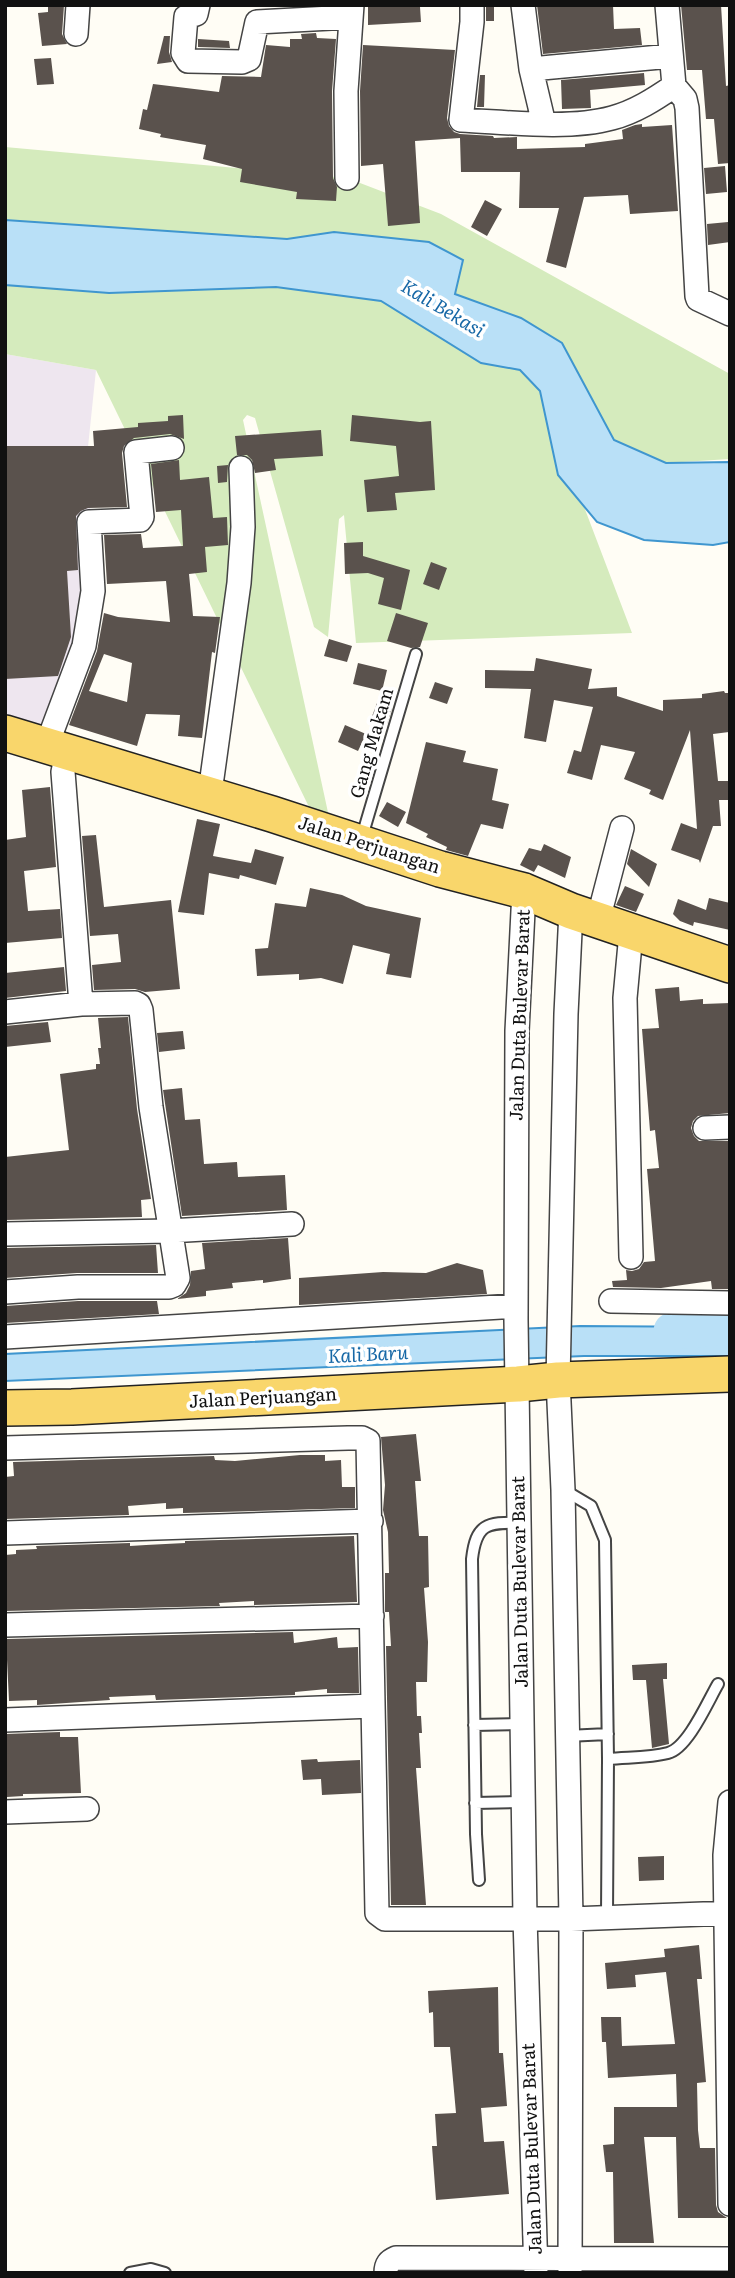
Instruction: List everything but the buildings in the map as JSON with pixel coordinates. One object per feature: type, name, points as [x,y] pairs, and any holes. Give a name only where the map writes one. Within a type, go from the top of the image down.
[{"type":"main road","name":"Jalan Perjuangan","points":[[5,733],[440,869],[524,891],[631,933],[730,965]]},
{"type":"main road","name":"Jalan Perjuangan","points":[[5,1408],[72,1408],[558,1371],[730,1374]]},
{"type":"street","points":[[76,34],[78,5]]},
{"type":"street","points":[[198,5],[197,14],[186,17],[183,53],[188,61],[242,62],[249,59],[257,22],[351,11],[346,92],[347,178]]},
{"type":"street","points":[[472,5],[461,120],[544,124],[593,122],[613,118],[648,104],[674,86]]},
{"type":"street","points":[[523,5],[531,69],[544,124]]},
{"type":"street","points":[[667,5],[674,86],[685,99],[687,108],[697,296],[698,299],[730,314]]},
{"type":"street","points":[[531,69],[671,56]]},
{"type":"street","points":[[81,1004],[63,772],[57,749],[85,646],[93,591],[89,522],[140,520],[142,517],[136,452],[172,448]]},
{"type":"street","points":[[207,794],[212,778],[239,583],[243,527],[242,468]]},
{"type":"street","name":"Jalan Duta Bulevar Barat","points":[[570,2267],[571,1919],[563,1490],[558,1371],[566,1014],[585,915],[622,828]]},
{"type":"street","name":"Jalan Duta Bulevar Barat","points":[[524,891],[517,1031],[516,1313],[525,1918],[536,2265]]},
{"type":"street","points":[[631,933],[625,998],[631,1256]]},
{"type":"street","points":[[5,1012],[81,1004],[139,1005],[151,1107],[177,1279],[174,1285],[5,1292]]},
{"type":"street","points":[[705,1128],[730,1127]]},
{"type":"street","points":[[5,1234],[169,1231],[292,1224]]},
{"type":"street","points":[[611,1301],[730,1303]]},
{"type":"street","points":[[5,1337],[516,1313]]},
{"type":"street","points":[[5,1448],[362,1438],[368,1441],[377,1913],[385,1919],[571,1919],[728,1913]]},
{"type":"street","points":[[5,1533],[371,1521]]},
{"type":"street","points":[[5,1625],[372,1616]]},
{"type":"street","points":[[5,1720],[373,1706]]},
{"type":"street","points":[[730,1802],[725,1855],[728,1913],[730,2204]]},
{"type":"street","points":[[5,1812],[87,1809]]},
{"type":"street","points":[[386,2273],[389,2261],[397,2259],[570,2267],[730,2259]]},
{"type":"lane","name":"Gang Makam","points":[[360,842],[416,654]]},
{"type":"lane","points":[[563,1490],[591,1506],[605,1540],[607,1917]]},
{"type":"lane","points":[[479,1880],[475,1803],[472,1559],[474,1544],[484,1528],[494,1522],[519,1523]]},
{"type":"lane","points":[[608,1759],[670,1753],[679,1746],[700,1718],[718,1684]]},
{"type":"lane","points":[[474,1725],[522,1724]]},
{"type":"lane","points":[[568,1736],[608,1734]]},
{"type":"lane","points":[[475,1803],[523,1802]]},
{"type":"lane","points":[[130,2273],[151,2269],[165,2273]]},
{"type":"shaded area","points":[[5,354],[96,370],[88,447],[93,591],[46,747],[5,733]]},
{"type":"green space","points":[[5,147],[347,178],[441,214],[730,374],[730,459],[666,463],[614,440],[562,343],[521,318],[455,294],[334,232],[287,239],[5,220]]},
{"type":"green space","points":[[5,285],[109,293],[276,287],[381,301],[481,362],[520,370],[540,391],[632,633],[356,643],[344,515],[339,519],[328,637],[314,627],[255,418],[247,415],[243,420],[329,817],[309,807],[96,370],[5,354]]},
{"type":"water","name":"Kali Bekasi","points":[[5,220],[287,239],[334,232],[429,242],[463,260],[455,294],[521,318],[562,343],[614,440],[666,463],[730,462],[730,542],[713,545],[644,540],[597,522],[558,475],[540,391],[520,370],[481,363],[381,301],[276,287],[109,293],[5,285]]},
{"type":"water","points":[[580,1326],[730,1327],[730,1356],[584,1356],[5,1381],[5,1354]]},
{"type":"waterway","name":"Kali Baru","points":[[672,1331],[730,1326]]}]
